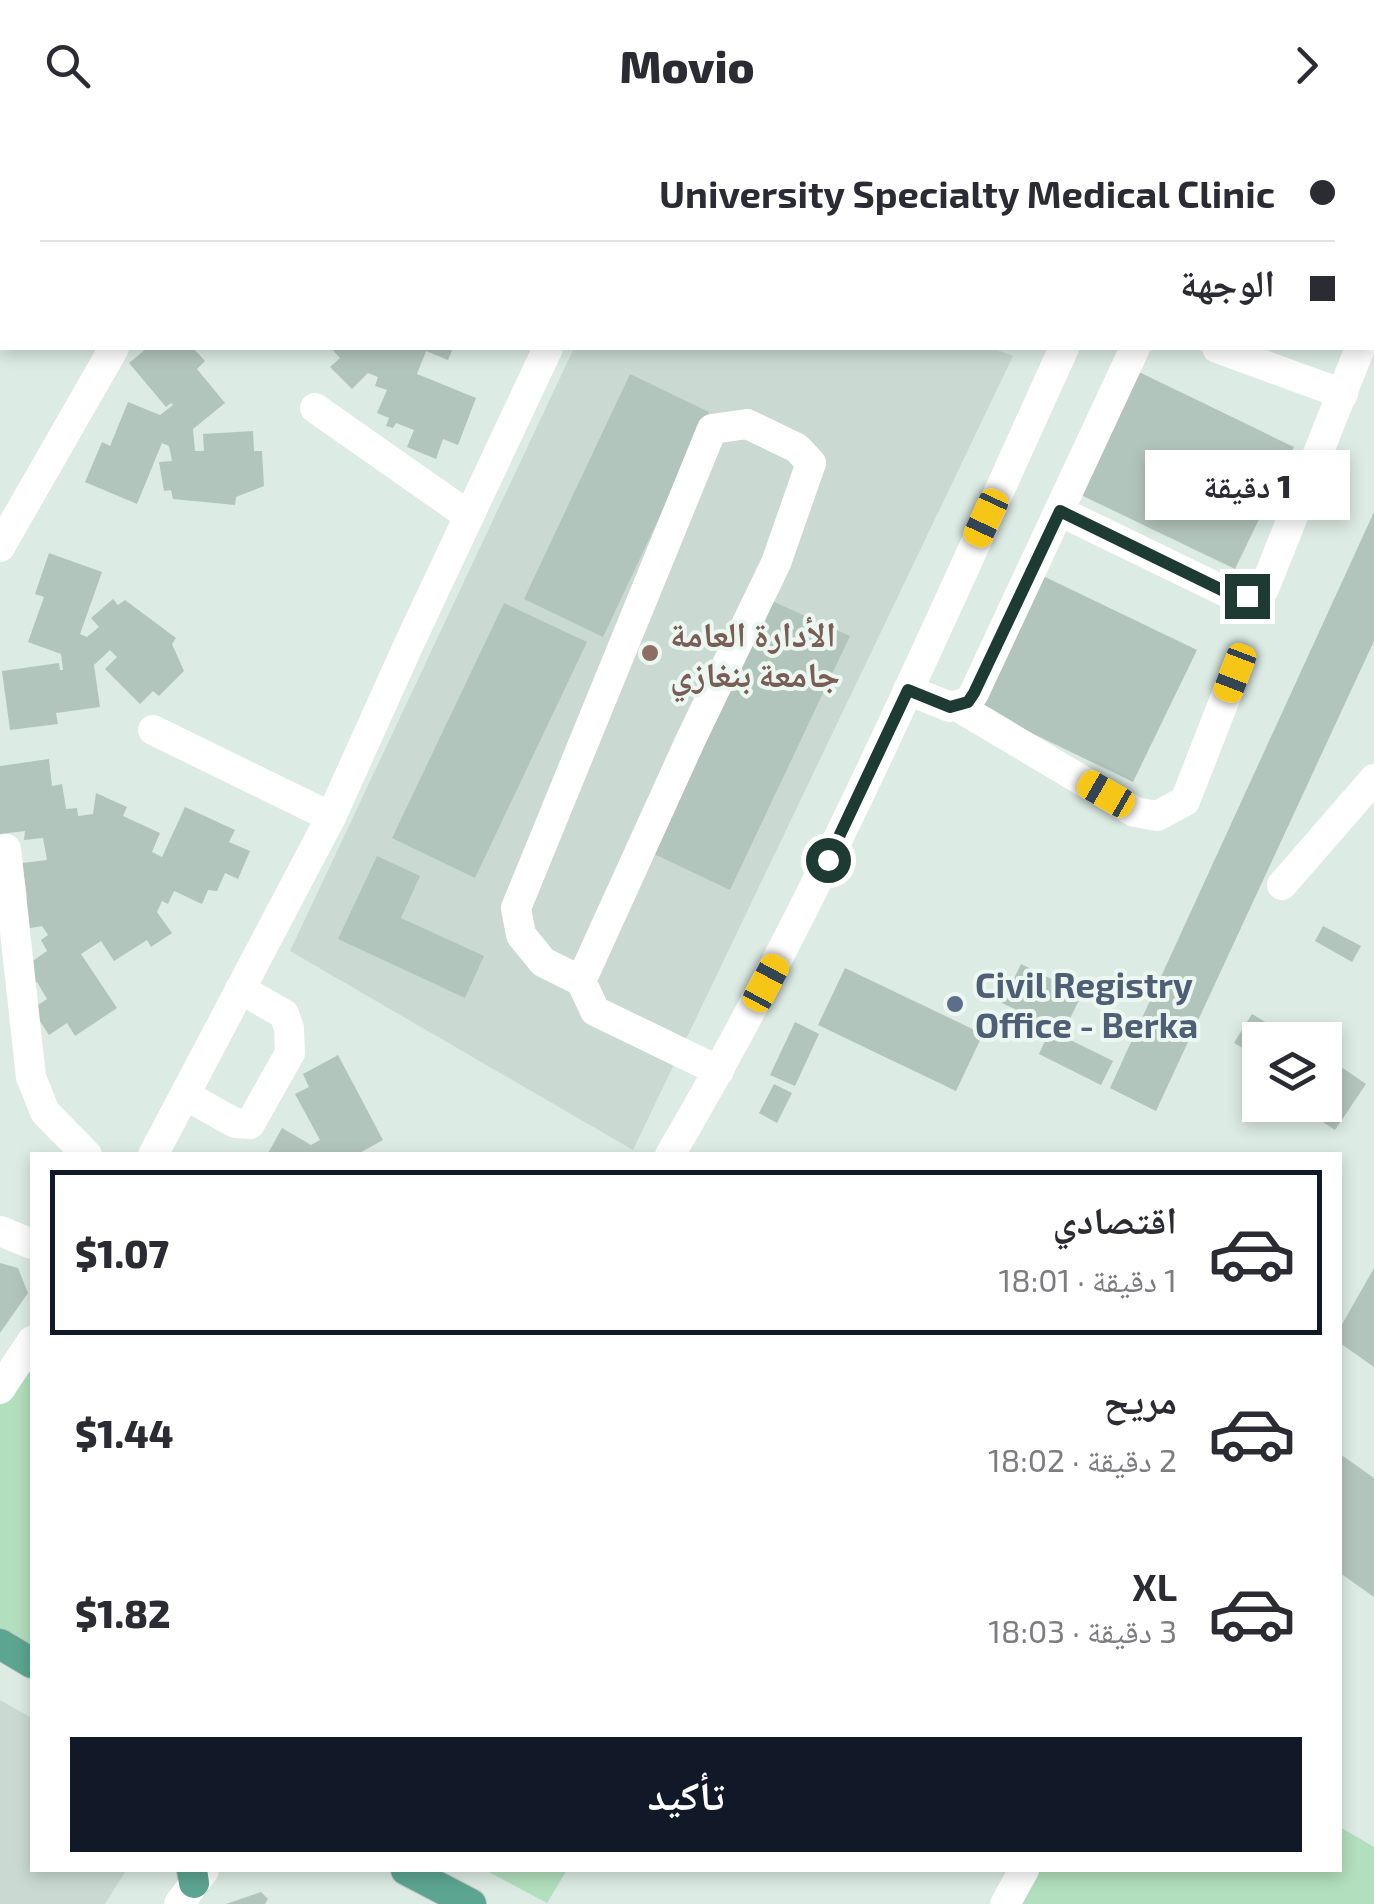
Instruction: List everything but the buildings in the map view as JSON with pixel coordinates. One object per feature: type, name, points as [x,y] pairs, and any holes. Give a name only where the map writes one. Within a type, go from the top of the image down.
[{"type":"main road","points":[[0,1644],[30,1662]]},
{"type":"main road","points":[[411,1872],[470,1904]]},
{"type":"street","points":[[156,1152],[331,817],[547,350]]},
{"type":"street","points":[[672,1152],[797,924],[1063,350]]},
{"type":"street","points":[[908,690],[950,707],[968,702],[1135,350]]},
{"type":"street","points":[[1222,350],[1342,394]]},
{"type":"street","points":[[1060,511],[1224,591],[1247,596],[1264,588],[1359,350]]},
{"type":"street","points":[[0,547],[103,352]]},
{"type":"street","points":[[314,408],[469,516]]},
{"type":"street","points":[[581,982],[691,738],[776,563],[811,463],[797,448],[747,424],[712,429],[516,908],[521,934],[543,962],[581,982],[596,1011],[719,1072]]},
{"type":"street","points":[[957,706],[1135,812],[1156,816],[1184,801],[1235,673]]},
{"type":"street","points":[[153,730],[331,817]]},
{"type":"street","points":[[1282,885],[1374,779]]},
{"type":"street","points":[[6,849],[31,1076],[45,1112],[84,1152]]},
{"type":"street","points":[[185,1095],[235,1124],[250,1124],[290,1053],[284,1014],[240,989]]},
{"type":"street","points":[[0,1231],[30,1243]]},
{"type":"street","points":[[0,1389],[30,1344]]},
{"type":"street","points":[[1005,1904],[1023,1872]]},
{"type":"shaded area","name":"الأدارة العامة جامعة بنغازي","points":[[573,350],[997,350],[1013,356],[633,1150],[290,951]]},
{"type":"shaded area","points":[[0,1700],[30,1717],[30,1872],[125,1872],[105,1904],[0,1904]]},
{"type":"green space","points":[[30,1345],[30,1655],[0,1637],[0,1391]]},
{"type":"green space","points":[[1342,1828],[1374,1847],[1374,1904],[1015,1904],[1033,1872],[1342,1872]]},
{"type":"green space","points":[[489,1872],[566,1872],[547,1903]]},
{"type":"place","name":"الأدارة العامة جامعة بنغازي","points":[[650,653]]},
{"type":"place","name":"Civil Registry Office - Berka","points":[[955,1004]]},
{"type":"route","points":[[828,860],[908,690],[950,707],[968,702],[974,693],[1060,511],[1224,591],[1247,596]]}]
